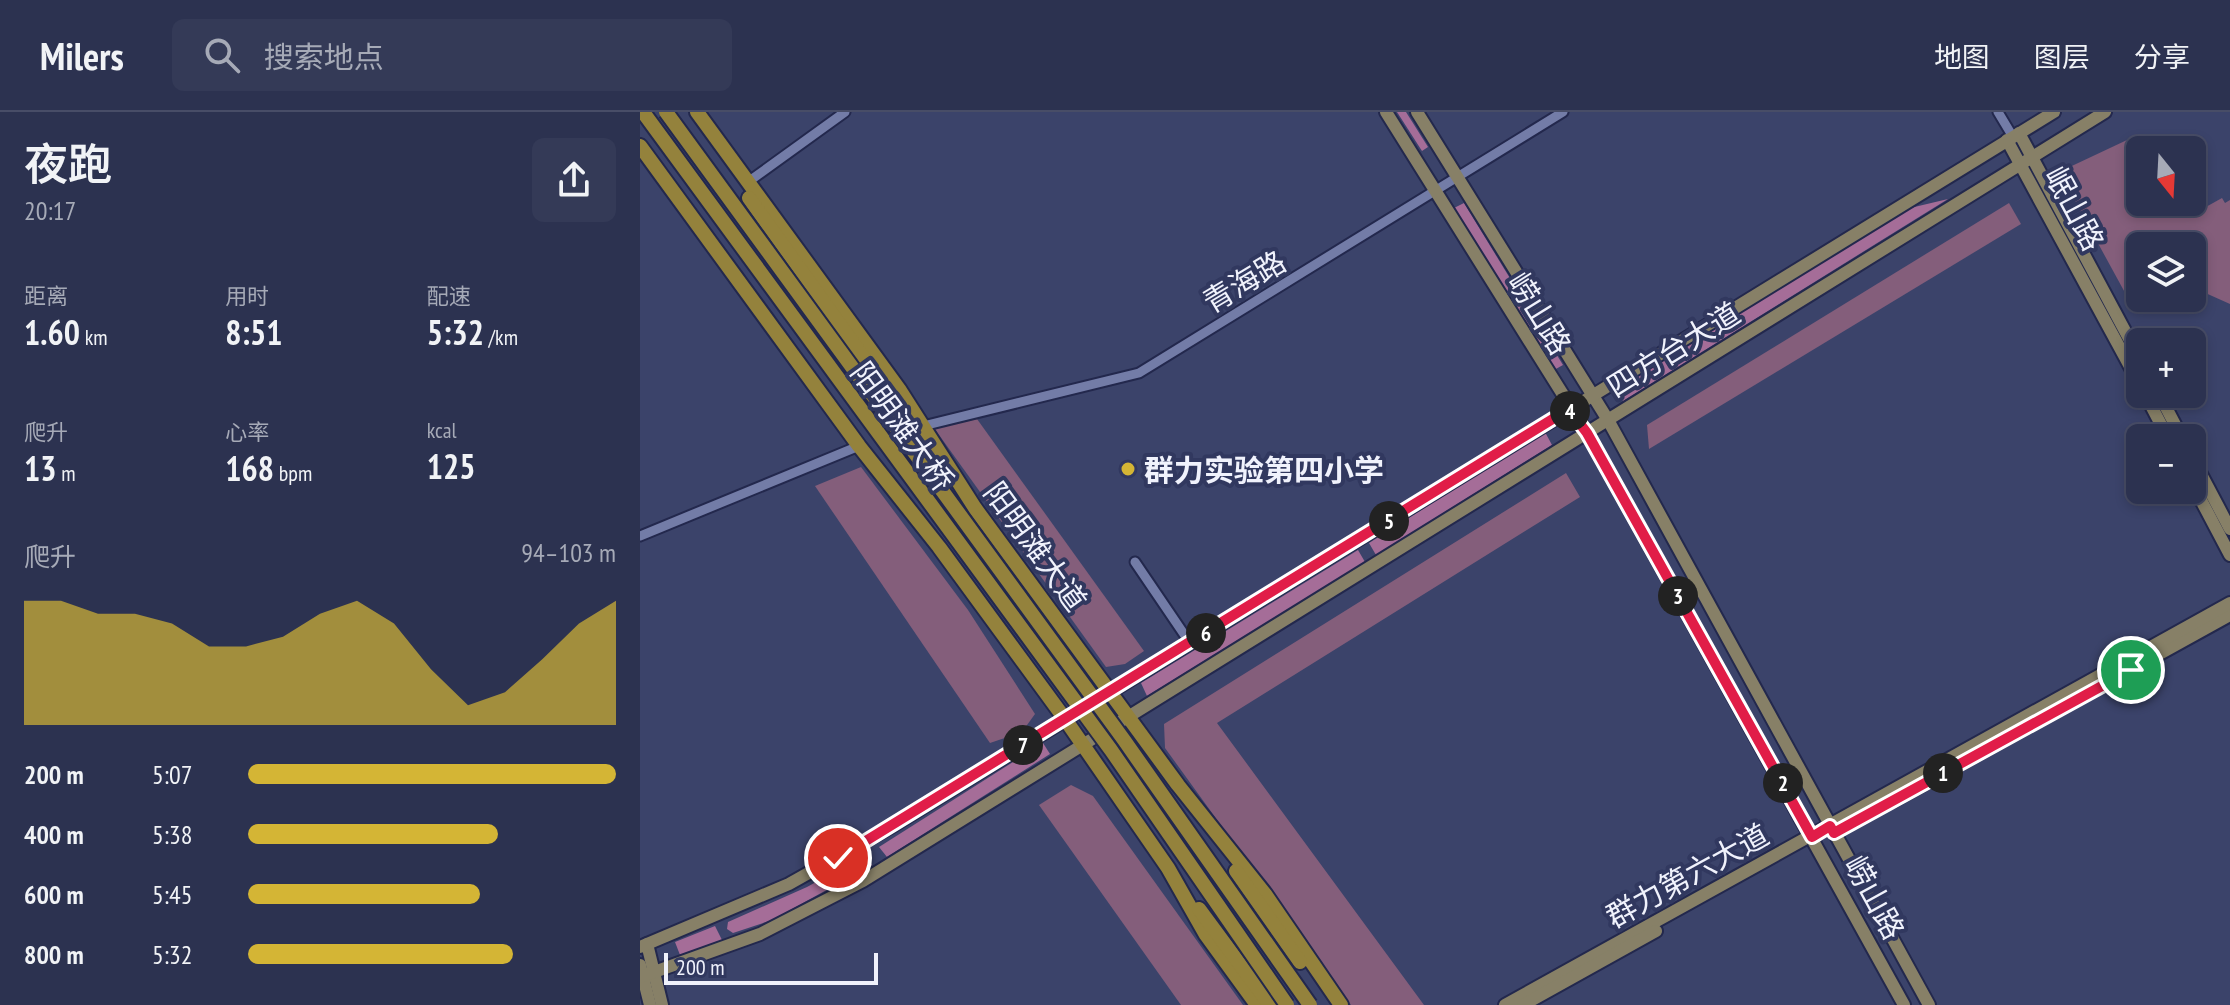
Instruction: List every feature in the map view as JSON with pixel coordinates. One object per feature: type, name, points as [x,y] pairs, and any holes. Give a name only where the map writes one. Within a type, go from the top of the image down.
[{"type":"highway","name":"阳明滩大桥","points":[[643,112],[1111,750],[1287,1005]]},
{"type":"highway","name":"阳明滩大桥","points":[[666,112],[1124,740],[1310,1005]]},
{"type":"highway","points":[[686,112],[975,508]]},
{"type":"highway","name":"阳明滩大道","points":[[697,112],[923,426],[975,508],[1178,785],[1265,894],[1341,1005]]},
{"type":"highway","points":[[640,134],[811,365],[1168,868],[1270,1005]]},
{"type":"highway","points":[[640,146],[859,446],[934,541]]},
{"type":"highway","points":[[1178,785],[1330,1005]]},
{"type":"highway","points":[[1168,868],[1206,935],[1257,1005]]},
{"type":"main road","name":"崂山路","points":[[1386,112],[1569,409],[1587,433],[1904,1005]]},
{"type":"main road","name":"崂山路","points":[[1417,112],[1608,420],[1929,1005]]},
{"type":"main road","name":"四方台大道","points":[[643,946],[801,878],[894,825],[2054,112]]},
{"type":"main road","name":"四方台大道","points":[[644,973],[794,918],[863,881],[1084,747],[2105,112]]},
{"type":"main road","name":"岷山路","points":[[2013,137],[2126,334]]},
{"type":"main road","name":"岷山路","points":[[2027,160],[2126,357]]},
{"type":"main road","points":[[2206,484],[2230,529]]},
{"type":"main road","points":[[2203,504],[2230,555]]},
{"type":"main road","name":"群力第六大道","points":[[1523,1005],[2230,603]]},
{"type":"main road","name":"群力第六大道","points":[[1832,830],[2230,615]]},
{"type":"main road","name":"群力第六大道","points":[[1505,1005],[1814,840]]},
{"type":"main road","points":[[643,946],[650,1005]]},
{"type":"main road","points":[[644,973],[662,1005]]},
{"type":"street","points":[[748,182],[845,112]]},
{"type":"street","name":"青海路","points":[[923,426],[1139,373],[1563,112]]},
{"type":"street","name":"岷山路","points":[[1998,112],[2013,137]]},
{"type":"street","points":[[640,536],[859,446]]},
{"type":"street","points":[[1135,562],[1190,643]]},
{"type":"shaded area","points":[[1397,112],[1406,112],[1428,147],[1422,151]]},
{"type":"shaded area","points":[[2126,140],[2126,216],[2206,216],[2206,207],[2222,198],[2225,203],[2230,200],[2230,304],[2206,293],[2206,232],[2126,232],[2126,295],[2059,172]]},
{"type":"shaded area","points":[[1948,199],[1623,401],[1614,388],[1906,209]]},
{"type":"shaded area","points":[[1464,203],[1563,365],[1554,370],[1454,208]]},
{"type":"shaded area","points":[[2009,203],[2021,224],[1649,449],[1647,425]]},
{"type":"shaded area","points":[[977,419],[1144,651],[1125,664],[1106,667],[934,428]]},
{"type":"shaded area","points":[[1545,432],[1552,445],[1376,555],[1369,543]]},
{"type":"shaded area","points":[[861,467],[968,610],[1035,714],[1022,732],[990,743],[815,486]]},
{"type":"shaded area","points":[[1566,473],[1580,497],[1217,723],[1424,1005],[1351,1005],[1165,748],[1164,724]]},
{"type":"shaded area","points":[[1358,550],[1365,562],[1147,696],[1141,683]]},
{"type":"shaded area","points":[[1043,743],[1050,754],[887,857],[879,847]]},
{"type":"shaded area","points":[[1071,785],[1093,796],[1243,1005],[1181,1005],[1039,805]]},
{"type":"shaded area","points":[[865,855],[872,865],[772,920],[733,933],[727,929],[728,922],[807,887]]},
{"type":"shaded area","points":[[715,926],[722,940],[680,955],[675,942]]},
{"type":"place","name":"群力实验第四小学","points":[[1128,469]]},
{"type":"route","points":[[838,858],[1569,409],[1587,433],[1812,837],[1830,826],[1834,833],[2131,670]]}]
